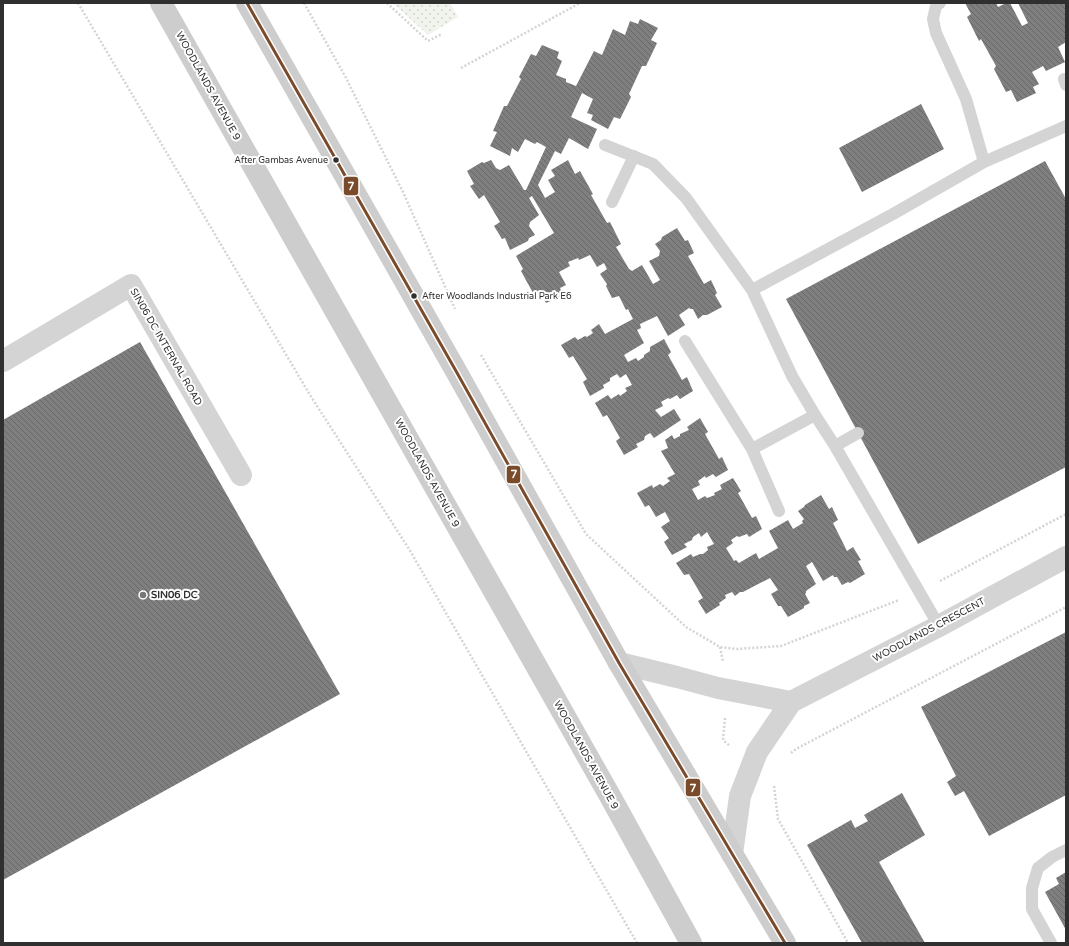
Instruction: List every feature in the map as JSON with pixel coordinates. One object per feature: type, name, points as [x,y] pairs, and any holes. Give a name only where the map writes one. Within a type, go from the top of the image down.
[{"type":"main road","name":"WOODLANDS AVENUE 9","points":[[161,3],[606,789],[691,943]]},
{"type":"main road","points":[[247,3],[619,662],[785,943]]},
{"type":"street","name":"SIN06 DC INTERNAL ROAD","points":[[3,361],[131,285],[241,475]]},
{"type":"street","name":"WOODLANDS CRESCENT","points":[[732,854],[740,796],[757,752],[791,702],[939,626],[1066,557]]},
{"type":"street","points":[[619,662],[728,690],[791,702]]},
{"type":"lane","points":[[940,3],[936,6],[933,19],[936,33],[966,99],[984,162]]},
{"type":"lane","points":[[752,290],[893,214],[984,162],[1066,126]]},
{"type":"lane","points":[[605,145],[653,164],[686,198],[752,290],[792,376],[815,415],[836,446],[939,626]]},
{"type":"lane","points":[[612,202],[634,156]]},
{"type":"lane","points":[[684,341],[752,449],[780,511]]},
{"type":"lane","points":[[752,449],[815,415]]},
{"type":"lane","points":[[836,446],[858,433]]},
{"type":"lane","points":[[1051,943],[1032,909],[1032,888],[1038,868],[1052,857],[1066,850]]},
{"type":"path","points":[[78,3],[310,395],[409,549],[637,943]]},
{"type":"path","points":[[304,3],[345,76],[403,192],[456,314]]},
{"type":"path","points":[[387,3],[428,41],[442,34]]},
{"type":"path","points":[[461,68],[580,3]]},
{"type":"path","points":[[481,355],[586,534],[686,627],[720,647]]},
{"type":"path","points":[[790,754],[803,745],[1066,607]]},
{"type":"path","points":[[774,783],[778,819],[848,943]]},
{"type":"shaded area","points":[[393,3],[450,3],[458,17],[428,35]]},
{"type":"building","points":[[965,3],[996,3],[998,7],[1006,3],[1010,3],[1022,26],[1028,23],[1018,3],[1066,3],[1066,42],[1058,47],[1065,62],[1046,71],[1043,66],[1032,72],[1039,84],[1033,87],[1036,93],[1017,102],[1011,90],[1006,92],[994,69],[996,66],[981,39],[979,41],[967,17],[971,14]]},
{"type":"building","points":[[640,19],[658,28],[651,40],[657,43],[646,66],[642,66],[629,94],[631,97],[620,119],[614,117],[608,129],[591,120],[593,115],[587,113],[593,99],[582,93],[571,117],[597,129],[588,149],[569,138],[561,154],[555,151],[538,185],[545,198],[555,192],[548,180],[555,176],[551,170],[568,160],[575,174],[580,171],[593,194],[591,195],[607,223],[610,222],[621,244],[616,247],[629,269],[632,271],[642,265],[653,284],[660,280],[649,261],[659,256],[660,251],[655,244],[661,240],[662,237],[677,228],[685,241],[688,240],[694,253],[688,256],[704,284],[711,280],[717,293],[715,295],[722,307],[707,315],[703,315],[698,319],[693,309],[689,308],[679,315],[685,325],[668,336],[657,316],[640,324],[641,328],[637,330],[644,343],[624,355],[628,362],[636,358],[638,361],[650,351],[650,347],[664,339],[671,352],[668,355],[682,380],[687,377],[693,391],[680,399],[677,395],[661,402],[663,406],[655,410],[661,417],[674,409],[681,420],[654,438],[650,433],[645,436],[644,440],[636,444],[638,447],[624,455],[616,441],[620,438],[607,415],[603,417],[595,403],[608,395],[611,399],[619,394],[620,396],[627,391],[625,388],[632,385],[626,374],[620,378],[617,374],[610,378],[610,381],[603,385],[604,388],[590,396],[583,382],[587,379],[573,356],[569,358],[561,345],[575,337],[578,340],[585,336],[587,337],[593,333],[591,330],[599,324],[605,334],[633,319],[628,309],[626,310],[619,296],[612,298],[606,286],[607,284],[600,274],[607,269],[604,263],[597,267],[590,255],[579,260],[578,258],[568,262],[570,266],[559,272],[566,285],[560,288],[563,295],[546,303],[539,291],[533,293],[521,271],[523,269],[516,256],[554,233],[532,196],[529,198],[539,215],[530,222],[529,226],[535,235],[529,238],[528,241],[510,250],[505,238],[502,239],[494,226],[500,222],[484,195],[479,199],[470,186],[474,184],[467,171],[482,162],[484,163],[491,160],[496,168],[500,170],[509,165],[524,190],[526,190],[546,147],[537,142],[535,144],[525,139],[518,152],[512,148],[510,156],[490,146],[497,132],[493,131],[504,106],[507,106],[521,79],[519,77],[531,54],[536,56],[542,45],[559,52],[557,58],[562,61],[556,75],[566,79],[566,82],[576,86],[594,51],[602,55],[613,29],[625,35],[630,21],[638,24]]},
{"type":"building","points":[[921,104],[944,149],[862,192],[839,148]]},
{"type":"building","points":[[1045,161],[1066,199],[1066,467],[918,544],[786,299]]},
{"type":"building","name":"SIN06 DC","points":[[140,342],[340,694],[3,880],[3,420]]},
{"type":"building","points":[[700,418],[708,432],[705,434],[719,459],[722,457],[728,470],[716,477],[713,474],[706,478],[705,476],[698,481],[700,485],[692,489],[698,500],[705,496],[707,498],[715,495],[714,493],[722,489],[720,485],[733,478],[741,491],[738,493],[752,518],[756,516],[762,529],[749,537],[747,534],[739,537],[737,536],[731,540],[733,543],[726,548],[734,561],[736,560],[739,563],[756,553],[759,559],[778,548],[769,531],[788,520],[793,529],[803,523],[802,521],[804,519],[798,511],[821,495],[829,509],[832,507],[838,520],[833,523],[847,551],[853,547],[861,560],[858,561],[865,574],[850,583],[848,582],[842,585],[837,577],[834,577],[833,575],[823,581],[812,562],[806,566],[816,584],[806,591],[805,594],[810,603],[788,617],[781,606],[778,606],[771,594],[778,590],[770,578],[743,592],[740,592],[735,596],[732,592],[725,595],[726,598],[719,603],[720,605],[706,614],[698,601],[703,598],[689,574],[684,575],[676,563],[691,554],[693,557],[703,554],[708,550],[707,547],[714,544],[707,532],[701,537],[699,533],[693,537],[692,540],[684,544],[687,547],[672,555],[664,542],[669,538],[661,527],[670,521],[665,512],[656,517],[649,505],[645,507],[637,493],[652,485],[653,488],[660,484],[663,486],[670,481],[667,478],[675,474],[661,451],[668,448],[665,440],[672,435],[674,439],[680,436],[680,434],[689,430],[687,427]]},
{"type":"building","points":[[1066,632],[1066,795],[989,836],[964,791],[955,796],[947,782],[956,776],[921,707]]},
{"type":"building","points":[[902,793],[925,835],[879,862],[925,943],[862,943],[807,845],[851,820],[855,828],[868,821],[864,815]]},
{"type":"building","points":[[1066,872],[1066,930],[1045,892],[1059,884],[1056,878]]},
{"type":"transit line","name":"7","points":[[247,3],[456,371],[619,663],[785,943]]},
{"type":"place","name":"After Gambas Avenue","points":[[336,160]]},
{"type":"place","name":"After Woodlands Industrial Park E6","points":[[414,296]]},
{"type":"place","name":"SIN06 DC","points":[[143,595]]}]
